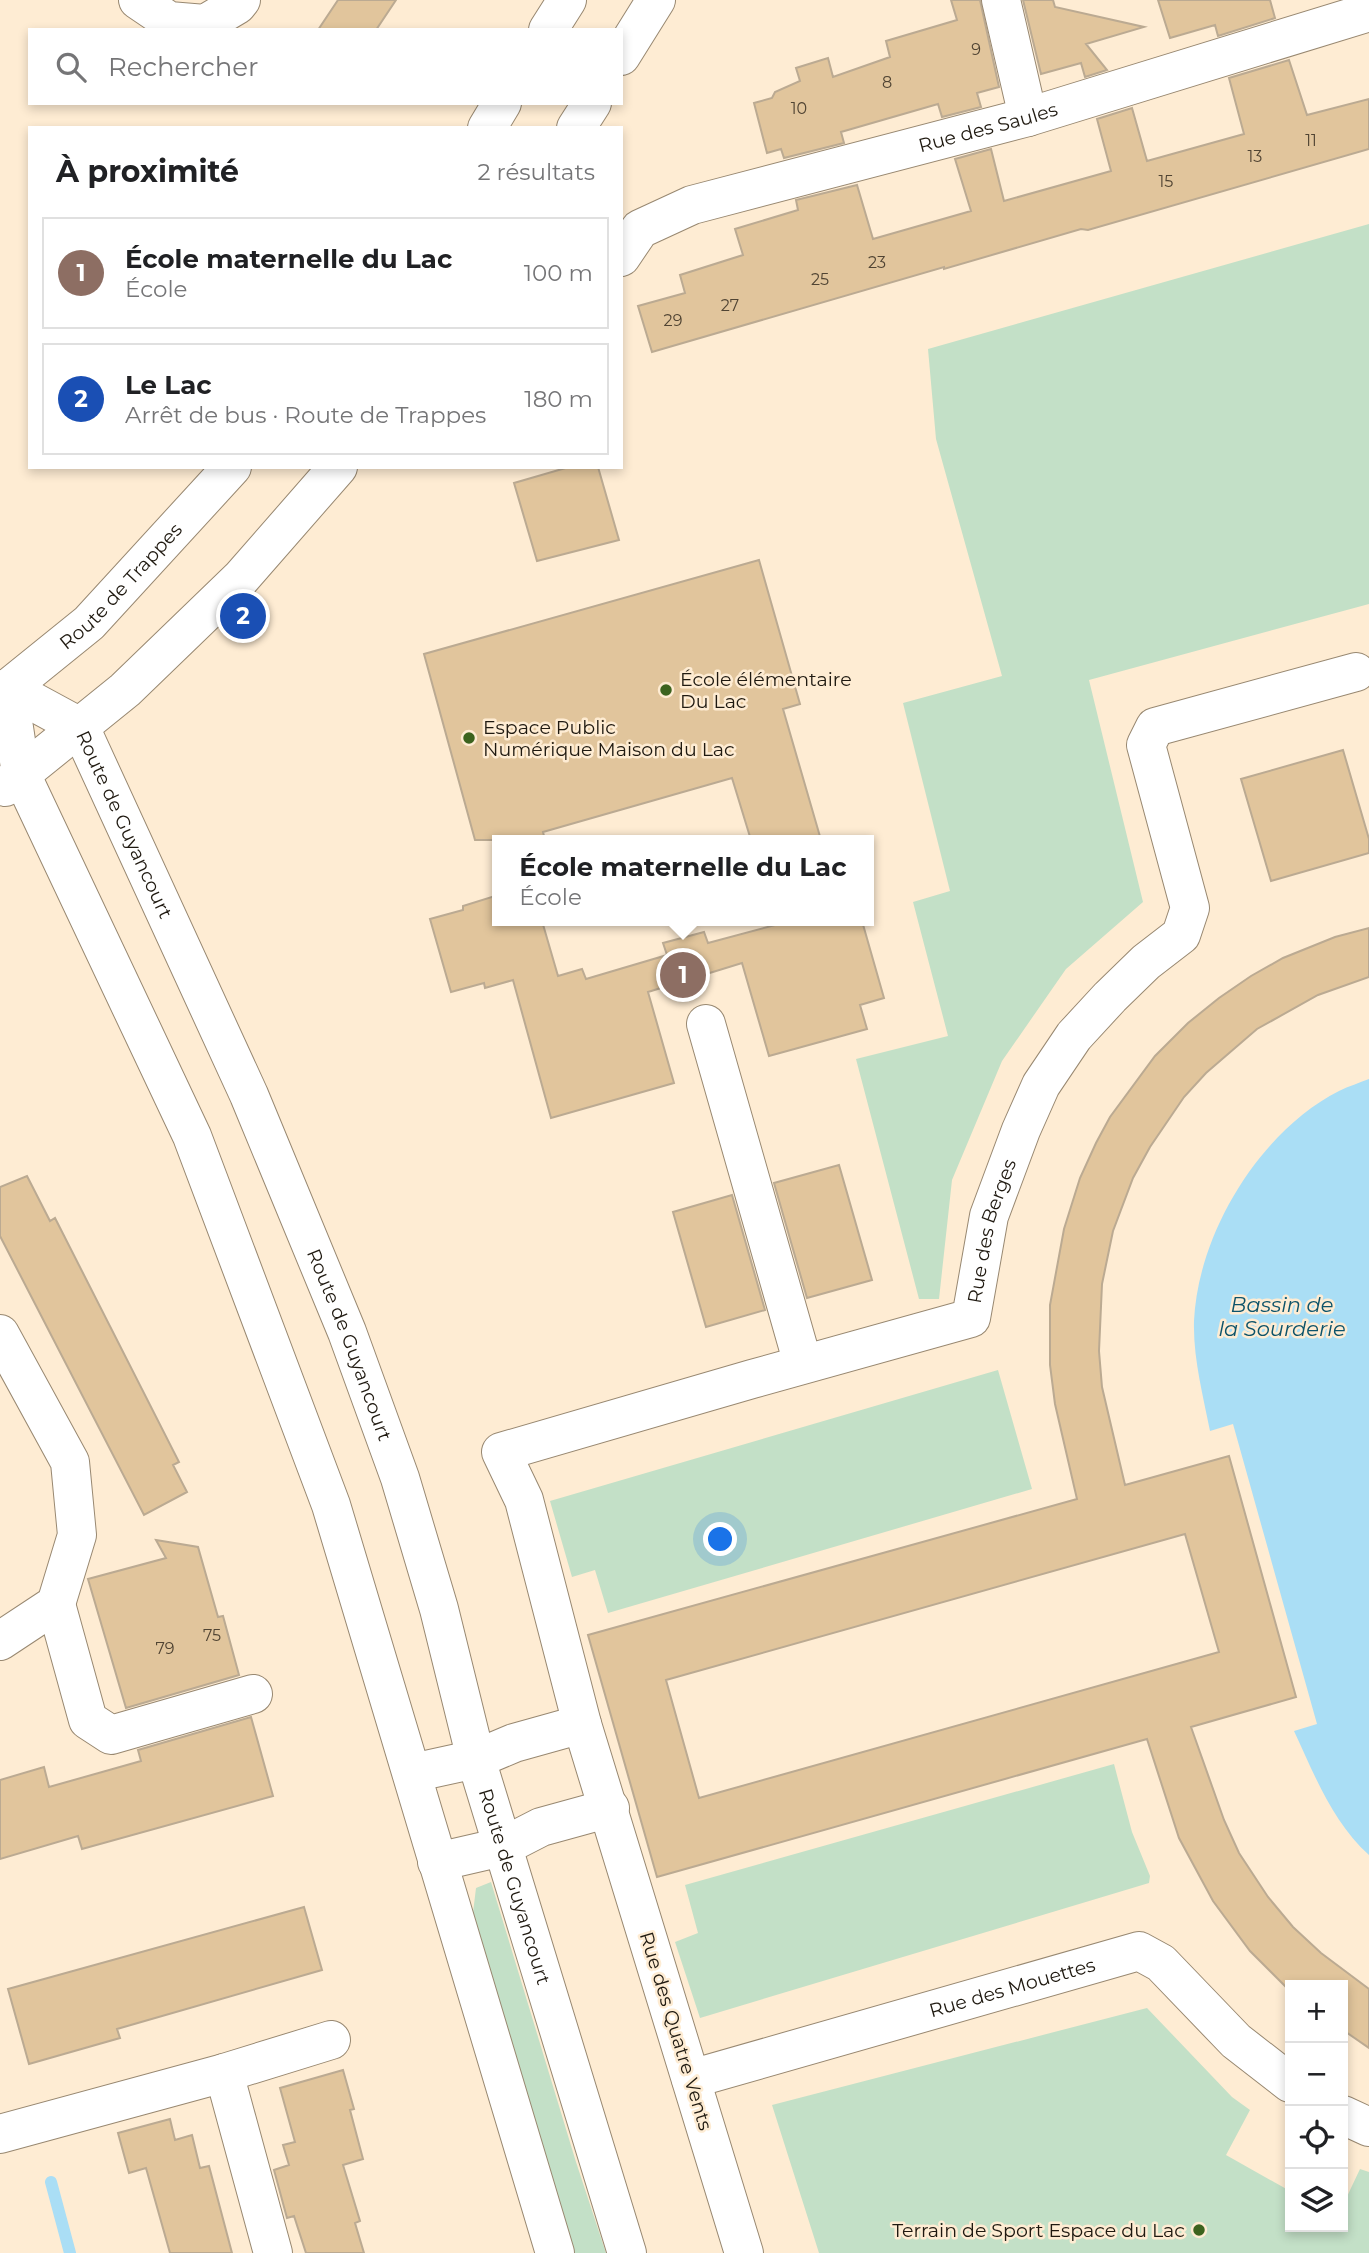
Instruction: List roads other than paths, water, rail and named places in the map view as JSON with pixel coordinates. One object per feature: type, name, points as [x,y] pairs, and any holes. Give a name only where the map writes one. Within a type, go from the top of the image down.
[{"type":"street","points":[[138,0],[169,21],[205,24],[241,0]]},
{"type":"street","points":[[549,28],[567,0]]},
{"type":"street","points":[[623,53],[656,0]]},
{"type":"street","points":[[1001,0],[1028,117]]},
{"type":"street","name":"Rue des Saules","points":[[623,254],[640,229],[692,205],[1028,117],[1369,12]]},
{"type":"street","points":[[488,126],[501,105]]},
{"type":"street","points":[[577,126],[591,105]]},
{"type":"street","name":"Route de Trappes","points":[[4,691],[89,623],[230,469]]},
{"type":"street","points":[[10,783],[125,690],[241,578],[336,469]]},
{"type":"street","name":"Rue des Berges","points":[[501,1452],[971,1318],[989,1216],[1041,1085],[1074,1036],[1110,997],[1146,962],[1181,935],[1190,908],[1146,745],[1155,727],[1356,671]]},
{"type":"street","points":[[4,691],[10,783],[192,1136],[331,1505],[555,2253]]},
{"type":"street","name":"Route de Guyancourt","points":[[4,691],[80,727],[249,1095],[347,1332],[401,1478],[439,1609],[476,1759],[626,2253]]},
{"type":"street","points":[[706,1024],[803,1364]]},
{"type":"street","points":[[0,1334],[70,1462],[77,1535],[55,1604],[88,1720],[111,1735],[253,1694]]},
{"type":"street","name":"Rue des Quatre Vents","points":[[501,1452],[524,1500],[582,1724],[610,1808],[744,2253]]},
{"type":"street","points":[[0,1642],[55,1604]]},
{"type":"street","points":[[412,1773],[476,1759],[514,1743],[582,1724]]},
{"type":"street","points":[[437,1862],[502,1847],[541,1827],[610,1808]]},
{"type":"street","name":"Rue des Mouettes","points":[[691,2079],[1139,1951],[1161,1963],[1236,2041],[1285,2079]]},
{"type":"street","points":[[0,2134],[224,2073],[331,2040]]},
{"type":"street","points":[[224,2073],[273,2253]]},
{"type":"street","points":[[1348,2117],[1369,2127]]},
{"type":"water","name":"Bassin de la Sourderie","points":[[1369,1079],[1369,1855],[1335,1813],[1294,1731],[1317,1724],[1233,1424],[1210,1431],[1197,1363],[1194,1321],[1198,1287],[1207,1254],[1238,1188],[1259,1158],[1284,1131],[1310,1109],[1339,1091]]},
{"type":"waterway","points":[[51,2182],[70,2253]]},
{"type":"place","name":"Le Lac","points":[[243,616]]},
{"type":"place","name":"École élémentaire Du Lac","points":[[666,690]]},
{"type":"place","name":"Espace Public Numérique Maison du Lac","points":[[469,738]]},
{"type":"place","name":"École maternelle du Lac","points":[[683,975]]},
{"type":"place","name":"Terrain de Sport Espace du Lac","points":[[1199,2230]]}]
